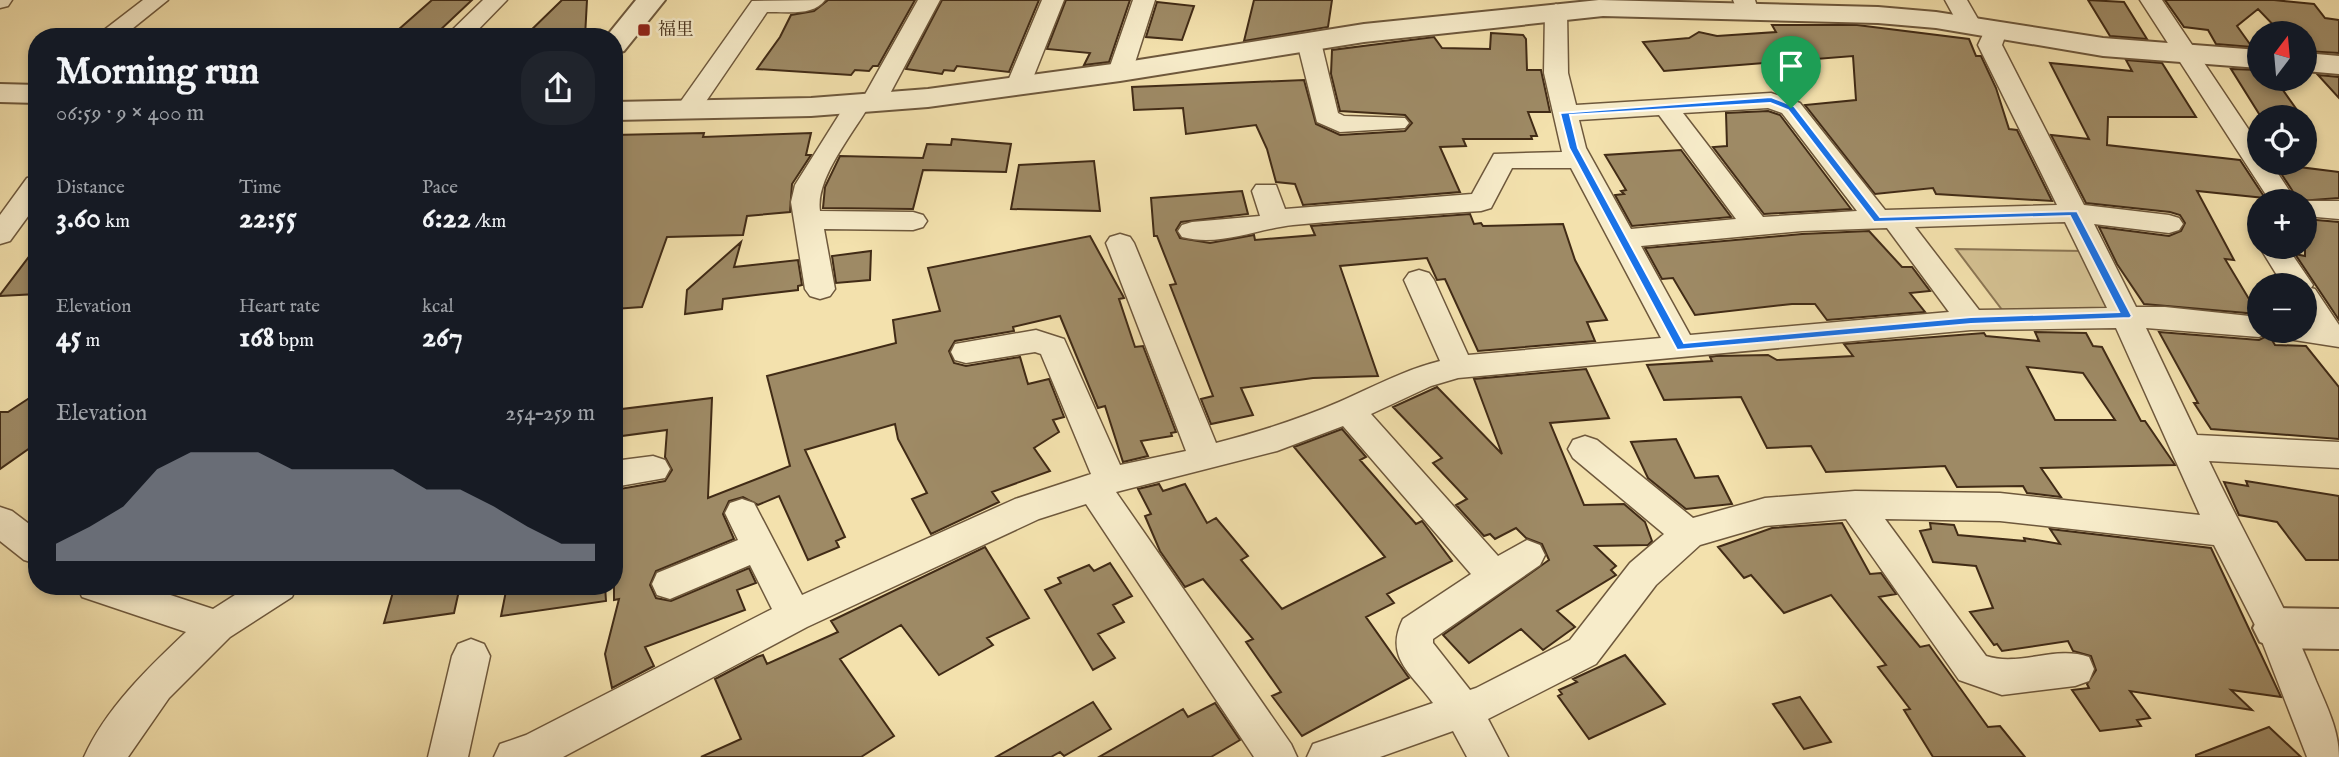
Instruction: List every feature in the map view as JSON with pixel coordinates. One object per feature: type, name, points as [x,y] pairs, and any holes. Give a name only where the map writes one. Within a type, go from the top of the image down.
[{"type":"street","points":[[119,28],[157,0]]},
{"type":"street","points":[[466,28],[496,0]]},
{"type":"street","points":[[623,34],[651,0]]},
{"type":"street","points":[[687,111],[760,6],[803,6],[814,0]]},
{"type":"street","points":[[820,289],[805,202],[807,186],[865,104],[929,0]]},
{"type":"street","points":[[1017,88],[1053,0]]},
{"type":"street","points":[[1120,72],[1144,0]]},
{"type":"street","points":[[1956,0],[1983,28],[2126,316],[2184,447],[2276,628],[2327,757]]},
{"type":"street","points":[[2151,0],[2275,189]]},
{"type":"street","points":[[623,111],[865,104],[1017,88],[1309,42],[1556,10],[1642,4],[1745,5],[1878,15],[2103,47],[2247,58]]},
{"type":"street","points":[[1556,10],[1556,73],[1573,148],[1681,347]]},
{"type":"street","points":[[1309,42],[1326,117],[1340,124],[1396,123]]},
{"type":"street","points":[[2317,63],[2339,65]]},
{"type":"street","points":[[1565,113],[1771,100],[1791,108],[1971,320]]},
{"type":"street","points":[[1665,106],[1756,227]]},
{"type":"street","points":[[1192,231],[1248,228],[1275,220],[1482,202],[1503,160],[1581,160]]},
{"type":"street","points":[[1266,191],[1275,220]]},
{"type":"street","points":[[0,235],[28,196]]},
{"type":"street","points":[[2317,208],[2339,210]]},
{"type":"street","points":[[1623,239],[1756,227],[2074,213],[2169,224]]},
{"type":"street","points":[[810,220],[913,221]]},
{"type":"street","points":[[1120,243],[1206,459]]},
{"type":"street","points":[[1419,280],[1458,366]]},
{"type":"street","points":[[2317,312],[2334,335]]},
{"type":"street","points":[[514,757],[533,752],[794,616],[1027,509],[1102,484],[1278,439],[1349,411],[1421,377],[1458,366],[1971,320],[2126,316],[2247,326]]},
{"type":"street","points":[[966,352],[1036,341],[1053,347],[1102,484],[1277,757]]},
{"type":"street","points":[[1349,411],[1494,576]]},
{"type":"street","points":[[2184,447],[2339,455]]},
{"type":"street","points":[[1585,449],[1688,534]]},
{"type":"street","points":[[623,473],[653,469]]},
{"type":"street","points":[[1327,757],[1487,702],[1583,652],[1643,574],[1688,534],[1765,512],[1855,505],[2000,507],[2225,532]]},
{"type":"street","points":[[1855,505],[1973,668],[2002,678],[2075,669]]},
{"type":"street","points":[[741,513],[794,616]]},
{"type":"street","points":[[0,521],[28,543]]},
{"type":"street","points":[[670,584],[759,546]]},
{"type":"street","points":[[1488,757],[1462,710],[1413,647],[1416,630],[1527,555]]},
{"type":"street","points":[[122,595],[217,626]]},
{"type":"street","points":[[104,757],[155,686],[217,626],[265,595]]},
{"type":"street","points":[[2276,628],[2339,629]]},
{"type":"street","points":[[448,757],[471,656]]},
{"type":"shaded area","points":[[1956,249],[2084,251],[2110,313],[2006,315]]},
{"type":"building","points":[[432,0],[472,0],[442,28],[400,28]]},
{"type":"building","points":[[562,0],[587,0],[585,28],[533,28]]},
{"type":"building","points":[[828,0],[915,0],[878,66],[873,66],[869,71],[855,70],[851,75],[757,69],[780,37],[791,15],[814,11]]},
{"type":"building","points":[[942,0],[1039,0],[1009,72],[957,66],[954,71],[944,70],[942,74],[906,69]]},
{"type":"building","points":[[1066,0],[1130,0],[1109,62],[1084,65],[1090,53],[1047,49]]},
{"type":"building","points":[[1254,0],[1332,0],[1328,27],[1244,41]]},
{"type":"building","points":[[2088,0],[2124,2],[2147,39],[2110,36]]},
{"type":"building","points":[[2165,0],[2274,0],[2314,4],[2325,18],[2339,20],[2339,53],[2317,52],[2317,21],[2270,21],[2258,9],[2237,26],[2247,40],[2247,47],[2216,44],[2208,30],[2184,27]]},
{"type":"building","points":[[1157,2],[1194,6],[1182,40],[1146,37]]},
{"type":"building","points":[[1772,25],[1857,25],[1969,39],[1976,56],[1981,56],[1996,88],[2009,129],[2017,130],[2052,201],[1936,194],[1933,188],[1875,194],[1805,105],[1856,100],[1853,56],[1664,71],[1643,42],[1689,38],[1699,32],[1717,36],[1776,32]]},
{"type":"building","points":[[1491,33],[1523,35],[1526,39],[1527,70],[1541,70],[1550,112],[1528,112],[1537,136],[1531,136],[1532,139],[1463,139],[1466,146],[1440,147],[1460,192],[1303,205],[1295,184],[1276,182],[1267,149],[1256,125],[1186,134],[1183,108],[1134,110],[1132,87],[1304,80],[1316,124],[1340,135],[1405,131],[1412,123],[1405,115],[1340,111],[1331,74],[1332,50],[1434,37],[1442,48],[1490,49]]},
{"type":"building","points":[[2126,60],[2162,63],[2196,117],[2108,117],[2107,145],[2240,160],[2247,175],[2250,175],[2259,189],[2247,189],[2247,196],[2197,191],[2234,260],[2225,259],[2247,296],[2247,313],[2144,304],[2117,264],[2099,227],[2169,236],[2181,231],[2185,223],[2180,215],[2170,212],[2086,203],[2051,135],[2089,139],[2050,63],[2132,71]]},
{"type":"building","points":[[2231,69],[2247,70],[2247,91],[2284,91],[2293,105],[2254,105]]},
{"type":"building","points":[[2318,75],[2339,77],[2339,98]]},
{"type":"building","points":[[1768,111],[1780,115],[1851,209],[1764,214],[1713,147],[1727,146],[1726,113]]},
{"type":"building","points":[[704,133],[703,137],[811,133],[806,155],[811,155],[792,184],[790,212],[747,216],[743,235],[667,237],[642,307],[623,308],[623,135]]},
{"type":"building","points":[[952,139],[1011,144],[1006,172],[923,170],[913,209],[823,208],[825,187],[840,156],[923,158],[927,144],[951,145]]},
{"type":"building","points":[[1681,150],[1731,217],[1632,226],[1615,195],[1624,194],[1621,191],[1626,190],[1605,155]]},
{"type":"building","points":[[1094,161],[1100,211],[1011,209],[1019,165]]},
{"type":"building","points":[[2317,169],[2339,172],[2339,198],[2317,200],[2317,189],[2291,189],[2282,175],[2317,175]]},
{"type":"building","points":[[1242,191],[1248,214],[1181,222],[1176,230],[1180,238],[1210,243],[1254,235],[1255,240],[1315,235],[1311,226],[1470,214],[1474,224],[1481,223],[1483,226],[1563,224],[1575,260],[1607,320],[1587,322],[1595,341],[1478,351],[1445,279],[1437,280],[1427,258],[1340,266],[1378,376],[1313,378],[1241,388],[1253,415],[1211,424],[1201,399],[1213,396],[1170,285],[1176,284],[1157,236],[1154,236],[1151,198]]},
{"type":"building","points":[[2317,220],[2339,222],[2339,320],[2317,287],[2317,273],[2308,273],[2298,259],[2317,259]]},
{"type":"building","points":[[1869,231],[1902,267],[1912,267],[1930,291],[1910,293],[1925,312],[1827,320],[1815,304],[1792,304],[1695,315],[1673,278],[1662,279],[1645,248],[1802,234]]},
{"type":"building","points":[[1090,236],[1124,298],[1119,299],[1135,347],[1143,346],[1176,432],[1171,433],[1172,436],[1141,441],[1148,456],[1123,462],[1105,406],[1098,408],[1060,316],[1013,327],[1014,331],[955,341],[949,351],[954,363],[966,366],[1020,357],[1028,384],[1049,379],[1064,417],[1053,420],[1059,432],[1034,448],[1050,471],[992,492],[999,502],[931,534],[912,499],[927,493],[898,439],[895,424],[805,450],[845,537],[836,541],[839,547],[808,560],[779,496],[758,505],[743,497],[729,501],[723,514],[734,539],[656,571],[650,585],[656,598],[671,601],[749,568],[756,583],[737,590],[745,610],[645,647],[654,666],[612,688],[605,654],[619,599],[614,600],[614,595],[623,595],[623,488],[665,481],[672,470],[665,457],[667,430],[623,436],[623,409],[712,398],[708,498],[790,466],[767,376],[896,343],[893,320],[940,311],[928,268]]},
{"type":"building","points":[[741,242],[734,267],[798,260],[802,285],[798,286],[798,290],[723,299],[722,309],[685,314],[687,290]]},
{"type":"building","points":[[871,251],[870,280],[836,283],[832,256]]},
{"type":"building","points":[[28,258],[28,294],[0,295]]},
{"type":"building","points":[[2035,332],[2086,333],[2093,346],[2102,347],[2141,421],[2145,421],[2175,465],[2041,468],[2061,497],[2027,493],[2023,486],[1957,487],[1945,466],[1826,472],[1811,446],[1767,448],[1741,397],[1664,400],[1647,365],[1712,361],[1710,357],[1716,356],[1768,355],[1777,360],[1853,356],[1844,344],[1984,333],[1986,336],[2039,341]],"holes":[[[2027,367],[2083,373],[2115,420],[2055,420]]]},
{"type":"building","points":[[2159,332],[2247,339],[2247,343],[2306,346],[2339,387],[2339,439],[2211,429],[2194,403],[2198,403]]},
{"type":"building","points":[[1586,369],[1609,418],[1550,423],[1584,505],[1624,504],[1645,522],[1652,541],[1648,545],[1595,546],[1616,566],[1611,570],[1616,575],[1557,611],[1575,627],[1543,650],[1521,629],[1469,663],[1443,635],[1549,560],[1542,544],[1526,538],[1516,528],[1495,539],[1490,534],[1484,536],[1456,505],[1467,499],[1433,463],[1442,458],[1393,407],[1437,387],[1502,454],[1474,379]]},
{"type":"building","points":[[28,399],[28,449],[0,469],[0,412],[8,412]]},
{"type":"building","points":[[1342,429],[1366,457],[1360,460],[1416,524],[1422,521],[1452,561],[1387,594],[1394,603],[1366,617],[1409,678],[1302,736],[1272,696],[1281,692],[1246,642],[1253,639],[1203,579],[1185,587],[1160,551],[1145,516],[1151,514],[1138,489],[1159,484],[1163,491],[1185,484],[1207,523],[1216,518],[1248,556],[1241,560],[1282,609],[1385,557],[1294,447]]},
{"type":"building","points":[[1676,439],[1695,478],[1718,476],[1732,504],[1686,509],[1648,478],[1631,442]]},
{"type":"building","points":[[2246,481],[2339,496],[2339,560],[2306,560],[2277,522],[2239,515],[2224,482],[2248,486]]},
{"type":"building","points":[[1842,523],[1870,574],[1881,573],[1896,594],[1879,597],[1920,647],[1929,645],[1988,727],[2000,726],[2025,757],[1933,757],[1904,710],[1910,709],[1878,667],[1886,665],[1831,595],[1784,613],[1751,575],[1744,578],[1718,547],[1772,528]]},
{"type":"building","points":[[1930,523],[1954,525],[1958,535],[2025,541],[2024,538],[2060,544],[2050,529],[2211,548],[2281,697],[2231,690],[2252,710],[2130,691],[2150,718],[2137,720],[2141,726],[2100,731],[2072,690],[2089,688],[2087,684],[2096,670],[2091,656],[2073,651],[2068,641],[2002,651],[1997,644],[1994,645],[1970,612],[1993,608],[1976,566],[1933,562],[1920,531],[1931,529]]},
{"type":"building","points":[[985,547],[1029,618],[987,638],[993,645],[939,675],[901,625],[840,659],[894,736],[861,757],[701,757],[741,739],[715,679],[757,657],[763,655],[767,664],[838,632],[831,621]]},
{"type":"building","points":[[1110,563],[1132,596],[1113,605],[1124,622],[1098,634],[1115,658],[1093,670],[1045,590],[1061,583],[1058,578],[1089,565],[1094,571]]},
{"type":"building","points":[[392,595],[458,595],[454,613],[384,623]]},
{"type":"building","points":[[505,595],[606,595],[606,601],[501,616]]},
{"type":"building","points":[[1625,655],[1665,704],[1589,739],[1558,696],[1562,694],[1559,690],[1577,682],[1573,679]]},
{"type":"building","points":[[1800,697],[1831,742],[1804,749],[1773,704]]},
{"type":"building","points":[[1093,702],[1111,729],[1064,756],[1060,752],[1051,757],[996,757]]},
{"type":"building","points":[[1215,703],[1240,740],[1211,757],[1099,757],[1183,709],[1188,717]]},
{"type":"building","points":[[2269,727],[2301,757],[2196,757],[2196,755]]},
{"type":"place","name":"福里","points":[[644,30]]},
{"type":"route","points":[[1771,100],[1791,108],[1878,220],[2074,213],[2126,316],[1971,320],[1681,347],[1573,148],[1565,113],[1771,100]]}]
